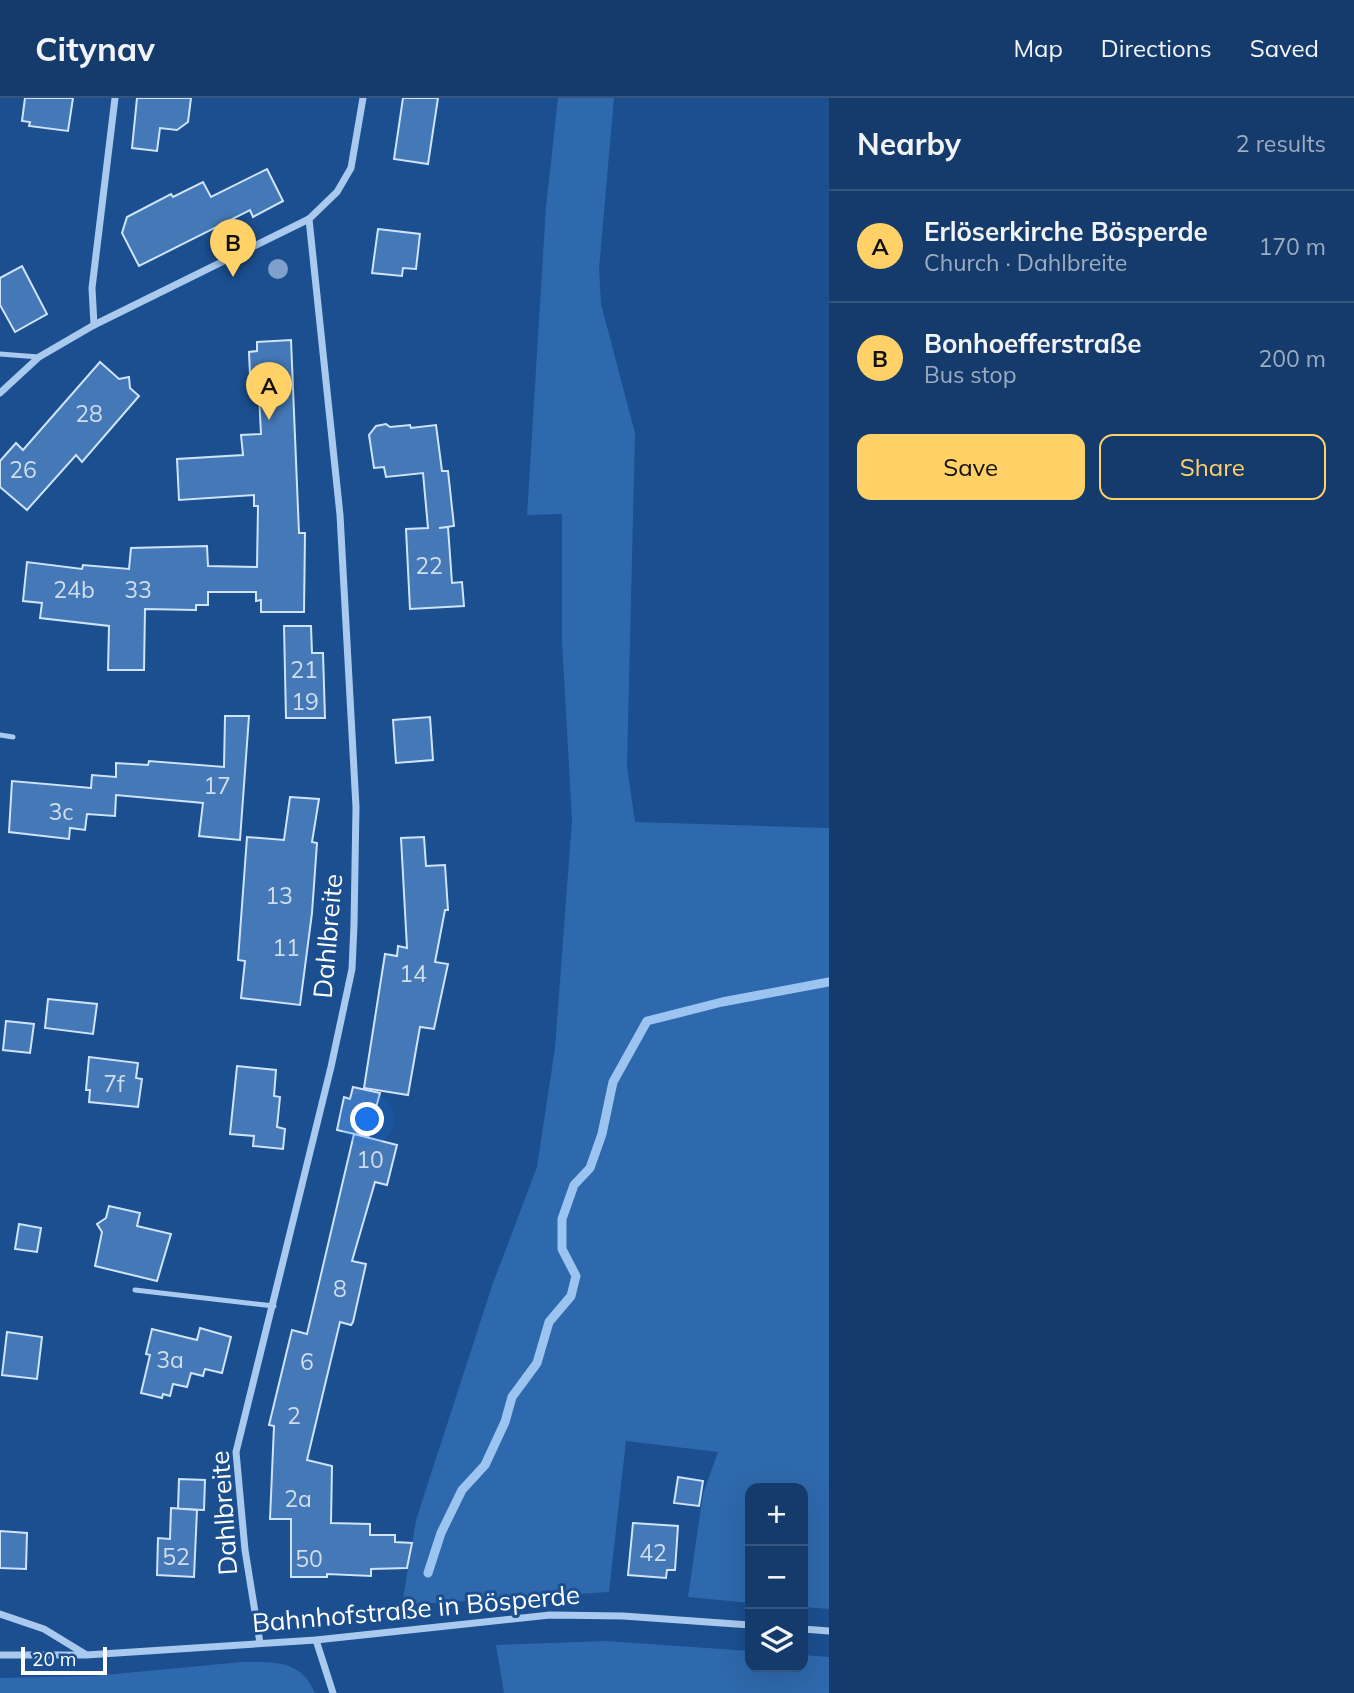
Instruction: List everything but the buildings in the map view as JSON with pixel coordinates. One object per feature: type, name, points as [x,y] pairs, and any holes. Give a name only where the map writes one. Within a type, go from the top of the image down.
[{"type":"street","points":[[94,326],[92,288],[115,98]]},
{"type":"street","points":[[0,393],[39,356],[309,219],[337,192],[351,168],[363,98]]},
{"type":"street","name":"Dahlbreite","points":[[260,1643],[245,1550],[236,1452],[274,1306],[344,1009],[352,969],[354,925],[356,807],[340,515],[309,219]]},
{"type":"street","points":[[0,1614],[44,1629],[86,1655]]},
{"type":"street","name":"Bahnhofstraße in Bösperde","points":[[0,1655],[86,1655],[316,1640],[550,1615],[624,1616],[745,1625]]},
{"type":"street","points":[[808,1629],[829,1630]]},
{"type":"street","points":[[316,1640],[333,1693]]},
{"type":"lane","points":[[0,354],[39,356]]},
{"type":"lane","points":[[0,735],[13,737]]},
{"type":"lane","points":[[135,1290],[274,1306]]},
{"type":"shaded area","points":[[558,98],[614,98],[599,269],[601,304],[635,433],[627,766],[635,822],[829,828],[829,1609],[808,1607],[808,1483],[745,1483],[745,1603],[688,1597],[703,1494],[718,1452],[626,1441],[609,1592],[402,1605],[416,1520],[493,1283],[537,1167],[555,1048],[572,820],[562,641],[562,514],[527,515],[546,207]]},
{"type":"shaded area","points":[[606,1641],[745,1651],[745,1672],[808,1672],[808,1655],[829,1657],[829,1693],[504,1693],[496,1645]]},
{"type":"shaded area","points":[[242,1662],[275,1663],[294,1668],[309,1682],[315,1693],[0,1693],[0,1678],[94,1676]]},
{"type":"waterway","points":[[428,1573],[441,1533],[462,1490],[485,1465],[505,1422],[512,1397],[537,1363],[549,1322],[571,1296],[576,1276],[562,1249],[562,1219],[574,1185],[590,1168],[602,1134],[613,1082],[647,1021],[722,1002],[829,982]]},
{"type":"place","name":"Bonhoefferstraße","points":[[233,277]]},
{"type":"place","name":"Erlöserkirche Bösperde","points":[[269,420]]}]
